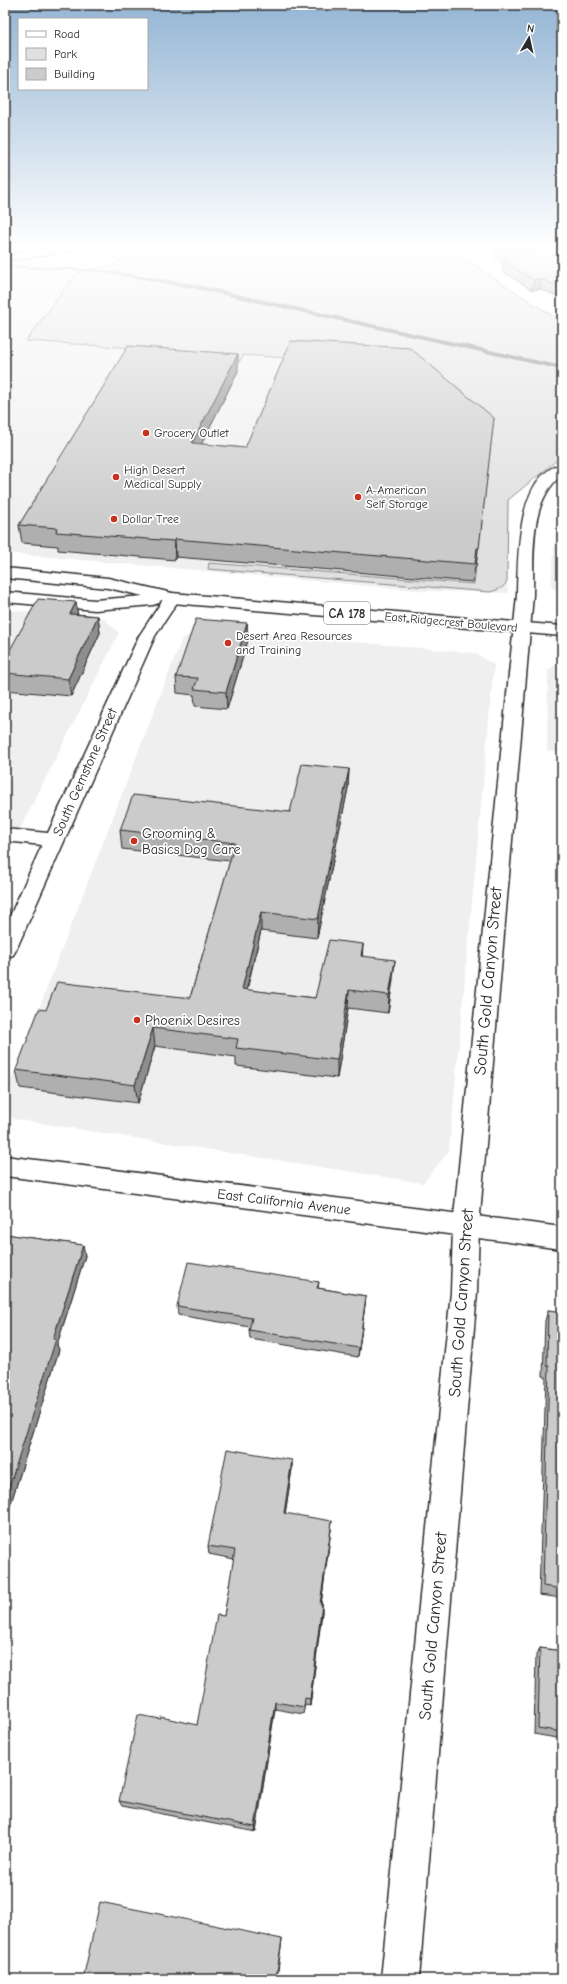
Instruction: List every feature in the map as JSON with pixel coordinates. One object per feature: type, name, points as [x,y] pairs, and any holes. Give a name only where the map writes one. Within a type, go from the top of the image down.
[{"type":"street","name":"South Gold Canyon Street","points":[[400,1979],[464,1289],[466,1226],[525,595],[528,524],[538,493],[554,472],[562,468]]},
{"type":"street","name":"East Ridgecrest Boulevard","points":[[5,573],[108,582],[172,598],[562,631]]},
{"type":"street","name":"East Ridgecrest Boulevard","points":[[5,597],[96,605],[172,598]]},
{"type":"street","name":"South Gemstone Street","points":[[5,950],[152,626],[172,598]]},
{"type":"street","points":[[5,835],[54,840]]},
{"type":"street","name":"East California Avenue","points":[[5,1166],[562,1238]]},
{"type":"shaded area","points":[[5,341],[43,341],[423,366],[512,435],[506,575],[508,593],[426,591],[5,553]]},
{"type":"shaded area","points":[[562,500],[562,594],[551,586],[558,504]]},
{"type":"shaded area","points":[[5,610],[104,618],[119,633],[5,859]]},
{"type":"shaded area","points":[[202,628],[475,653],[494,665],[449,1151],[423,1183],[13,1119],[5,1103],[5,1096],[182,639]]},
{"type":"shaded area","points":[[562,661],[562,752],[547,751],[548,670]]},
{"type":"green space","points":[[26,341],[562,341],[562,456],[508,500],[507,581],[502,587],[490,592],[208,569],[209,563],[474,584],[491,435],[404,366],[243,355],[240,361],[228,354]]},
{"type":"building","points":[[291,341],[410,348],[494,418],[479,548],[477,548],[475,564],[175,539],[174,541],[56,532],[57,528],[19,525],[128,346],[238,354],[192,443],[245,448]]},
{"type":"building","points":[[38,599],[76,602],[70,614],[98,616],[68,679],[5,673],[5,659]]},
{"type":"building","points":[[196,619],[247,623],[226,692],[194,689],[198,678],[176,677]]},
{"type":"building","points":[[302,764],[349,769],[318,919],[261,912],[242,989],[315,998],[329,940],[363,944],[361,956],[395,960],[389,995],[349,990],[337,1060],[236,1048],[238,1039],[153,1028],[135,1085],[16,1070],[39,1009],[46,1010],[57,982],[190,998],[235,843],[120,830],[133,795],[290,812]]},
{"type":"building","points":[[5,1234],[83,1245],[53,1339],[56,1339],[6,1497],[5,1497]]},
{"type":"building","points":[[188,1262],[319,1282],[317,1288],[366,1296],[359,1348],[249,1330],[252,1318],[177,1306]]},
{"type":"building","points":[[548,1310],[562,1312],[562,1589],[543,1586],[549,1366],[547,1366]]},
{"type":"building","points":[[227,1449],[292,1460],[284,1513],[332,1521],[320,1604],[322,1604],[310,1699],[305,1698],[304,1707],[275,1702],[255,1827],[119,1801],[138,1715],[161,1719],[161,1717],[197,1725],[217,1615],[224,1616],[235,1550],[208,1546]]},
{"type":"building","points":[[540,1648],[562,1651],[562,1732],[538,1728]]},
{"type":"building","points":[[100,1902],[282,1939],[276,1979],[83,1979]]},
{"type":"waterway","points":[[438,341],[562,368]]},
{"type":"place","name":"Grocery Outlet","points":[[146,433]]},
{"type":"place","name":"High Desert Medical Supply","points":[[116,477]]},
{"type":"place","name":"A-American Self Storage","points":[[358,497]]},
{"type":"place","name":"Dollar Tree","points":[[114,519]]},
{"type":"place","name":"Desert Area Resources and Training","points":[[228,643]]},
{"type":"place","name":"Grooming & Basics Dog Care","points":[[134,841]]},
{"type":"place","name":"Phoenix Desires","points":[[137,1020]]}]
